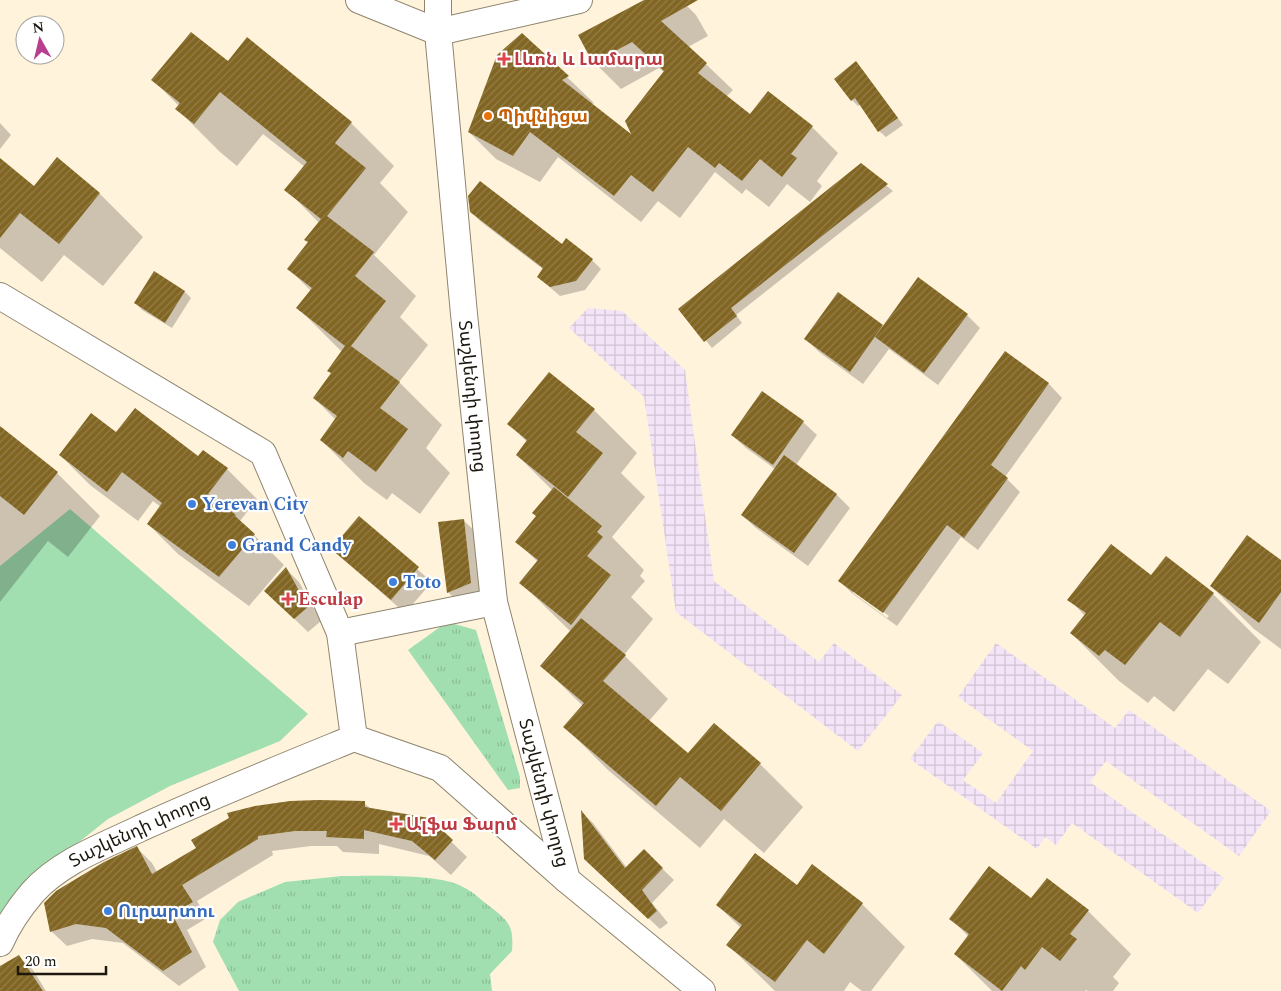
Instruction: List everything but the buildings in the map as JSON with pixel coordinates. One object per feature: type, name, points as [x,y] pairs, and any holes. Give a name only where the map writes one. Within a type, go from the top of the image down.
[{"type":"street","points":[[359,0],[438,32],[580,0]]},
{"type":"street","name":"Տաշկենդի փողոց","points":[[438,0],[438,32],[464,314],[494,602],[567,880]]},
{"type":"street","points":[[0,296],[264,454],[340,633],[354,738]]},
{"type":"street","points":[[340,633],[494,602]]},
{"type":"street","name":"Տաշկենդի փողոց","points":[[0,943],[15,916],[34,891],[61,869],[84,856],[212,795],[354,738],[440,768],[567,880]]},
{"type":"street","points":[[567,880],[702,991]]},
{"type":"shaded area","points":[[588,308],[622,311],[685,370],[714,581],[819,662],[834,643],[902,695],[858,751],[676,612],[644,397],[569,328]]},
{"type":"shaded area","points":[[996,643],[1115,728],[1129,710],[1271,811],[1239,856],[1106,761],[1090,782],[1224,878],[1198,913],[1072,823],[1056,845],[1045,837],[1037,849],[910,759],[938,721],[983,753],[963,780],[996,803],[1033,751],[958,697]]},
{"type":"green space","points":[[70,509],[308,714],[280,741],[170,786],[108,819],[35,877],[0,913],[0,566]]},
{"type":"green space","points":[[447,622],[476,630],[520,777],[520,788],[508,790],[408,650]]},
{"type":"green space","points":[[342,876],[405,876],[438,879],[463,887],[476,895],[505,919],[512,935],[512,951],[490,974],[492,991],[239,991],[213,942],[220,920],[238,902],[285,882]]},
{"type":"place","name":"Լևոն և Լամարա","points":[[504,59]]},
{"type":"place","name":"Պիվնիցա","points":[[488,116]]},
{"type":"place","name":"Yerevan City","points":[[192,504]]},
{"type":"place","name":"Grand Candy","points":[[232,545]]},
{"type":"place","name":"Toto","points":[[393,582]]},
{"type":"place","name":"Esculap","points":[[288,599]]},
{"type":"place","name":"Ալֆա Ֆարմ","points":[[396,824]]},
{"type":"place","name":"Ուրարտու","points":[[108,911]]}]
